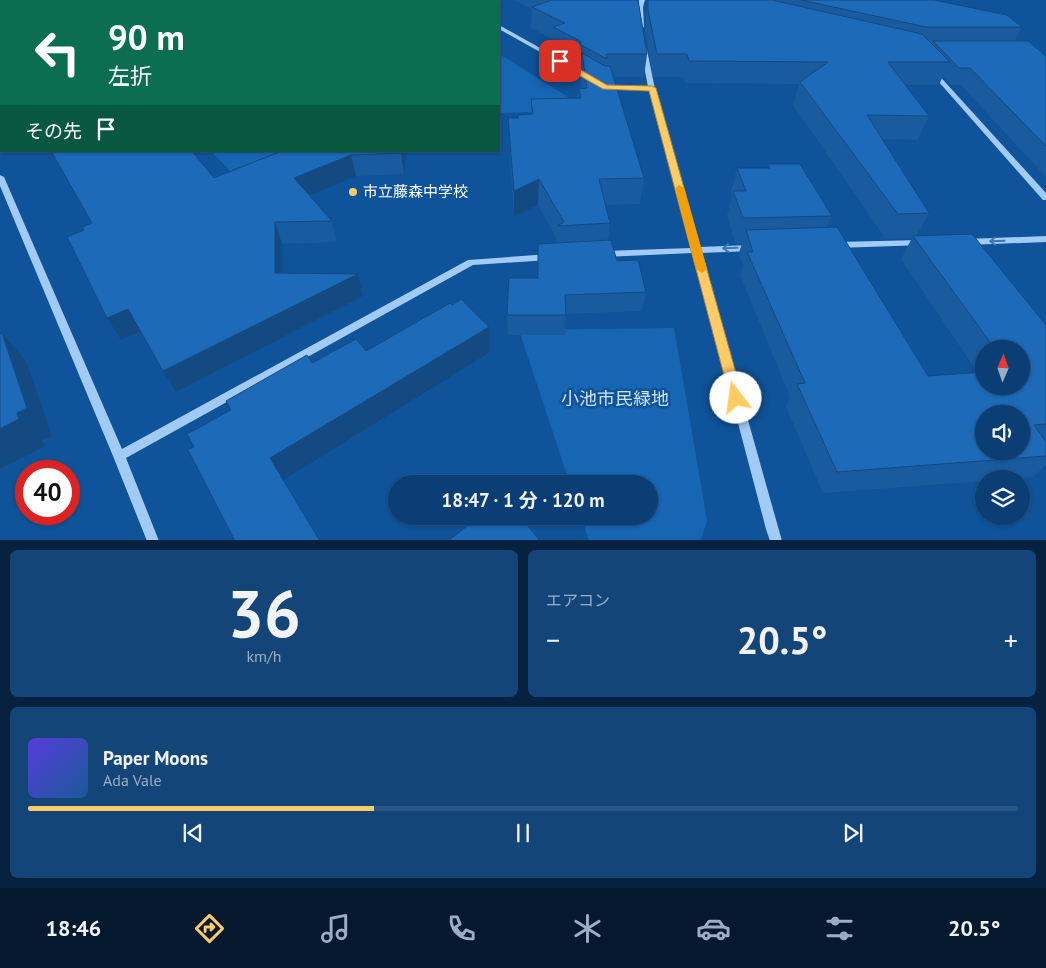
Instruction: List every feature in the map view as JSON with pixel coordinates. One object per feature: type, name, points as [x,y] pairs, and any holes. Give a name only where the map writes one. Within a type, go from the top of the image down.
[{"type":"street","points":[[642,0],[640,7],[642,40],[652,88],[776,540]]},
{"type":"street","points":[[500,28],[606,87],[652,88]]},
{"type":"street","points":[[929,67],[1046,198]]},
{"type":"street","points":[[0,177],[153,540]]},
{"type":"street","points":[[956,242],[1046,239]]},
{"type":"street","points":[[826,246],[926,243]]},
{"type":"street","points":[[598,255],[696,249],[756,248]]},
{"type":"street","points":[[119,456],[471,262],[559,257]]},
{"type":"green space","points":[[500,55],[568,97],[571,111],[500,113]]},
{"type":"green space","points":[[212,152],[305,152],[236,177]]},
{"type":"green space","name":"小池市民緑地","points":[[674,328],[707,520],[701,540],[589,540],[584,525],[658,525],[658,475],[567,475],[519,330]]},
{"type":"building","points":[[552,0],[638,0],[647,54],[606,54],[607,59],[581,45],[580,41],[553,27],[565,23],[532,7]]},
{"type":"building","points":[[648,0],[772,0],[922,34],[950,62],[888,62],[929,116],[867,115],[929,213],[898,214],[800,82],[828,62],[689,61],[687,54],[657,54],[648,10]]},
{"type":"building","points":[[801,0],[934,0],[1007,15],[1022,27],[926,27]]},
{"type":"building","points":[[933,41],[1028,41],[1046,56],[1046,146],[970,68],[959,68]]},
{"type":"building","points":[[582,53],[605,66],[610,66],[644,178],[599,179],[610,223],[557,226],[564,222],[539,179],[514,191],[508,118],[518,118],[518,115],[533,114],[531,99],[581,98],[579,89],[587,88]]},
{"type":"building","points":[[52,152],[193,152],[214,178],[279,152],[402,152],[351,155],[294,178],[332,221],[275,222],[275,273],[358,274],[163,371],[128,309],[107,318],[67,237],[84,230],[82,227],[92,223]]},
{"type":"building","points":[[768,164],[800,164],[832,216],[743,218],[733,191],[746,191],[737,168],[770,168]]},
{"type":"building","points":[[837,227],[928,376],[975,373],[975,395],[1030,395],[1030,340],[988,340],[913,236],[972,234],[1046,325],[1046,424],[1034,425],[1046,442],[1046,456],[1030,457],[1030,405],[975,405],[975,460],[994,460],[837,472],[797,384],[805,383],[747,252],[753,252],[746,230]]},
{"type":"building","points":[[611,240],[617,261],[638,260],[646,292],[565,295],[566,315],[507,315],[509,278],[538,278],[538,244]]},
{"type":"building","points":[[461,299],[489,327],[270,458],[319,540],[234,540],[188,450],[194,447],[187,434],[231,410],[226,401],[307,355],[312,363],[356,339],[366,351],[450,303],[452,305]]},
{"type":"building","points":[[2,333],[27,408],[17,413],[19,419],[0,429],[0,334]]},
{"type":"building","points":[[468,525],[527,525],[539,540],[449,540]]},
{"type":"slow traffic","points":[[679,188],[702,269]]},
{"type":"place","name":"市立藤森中学校","points":[[353,192]]},
{"type":"route","points":[[560,61],[606,87],[652,88],[736,398]]}]
